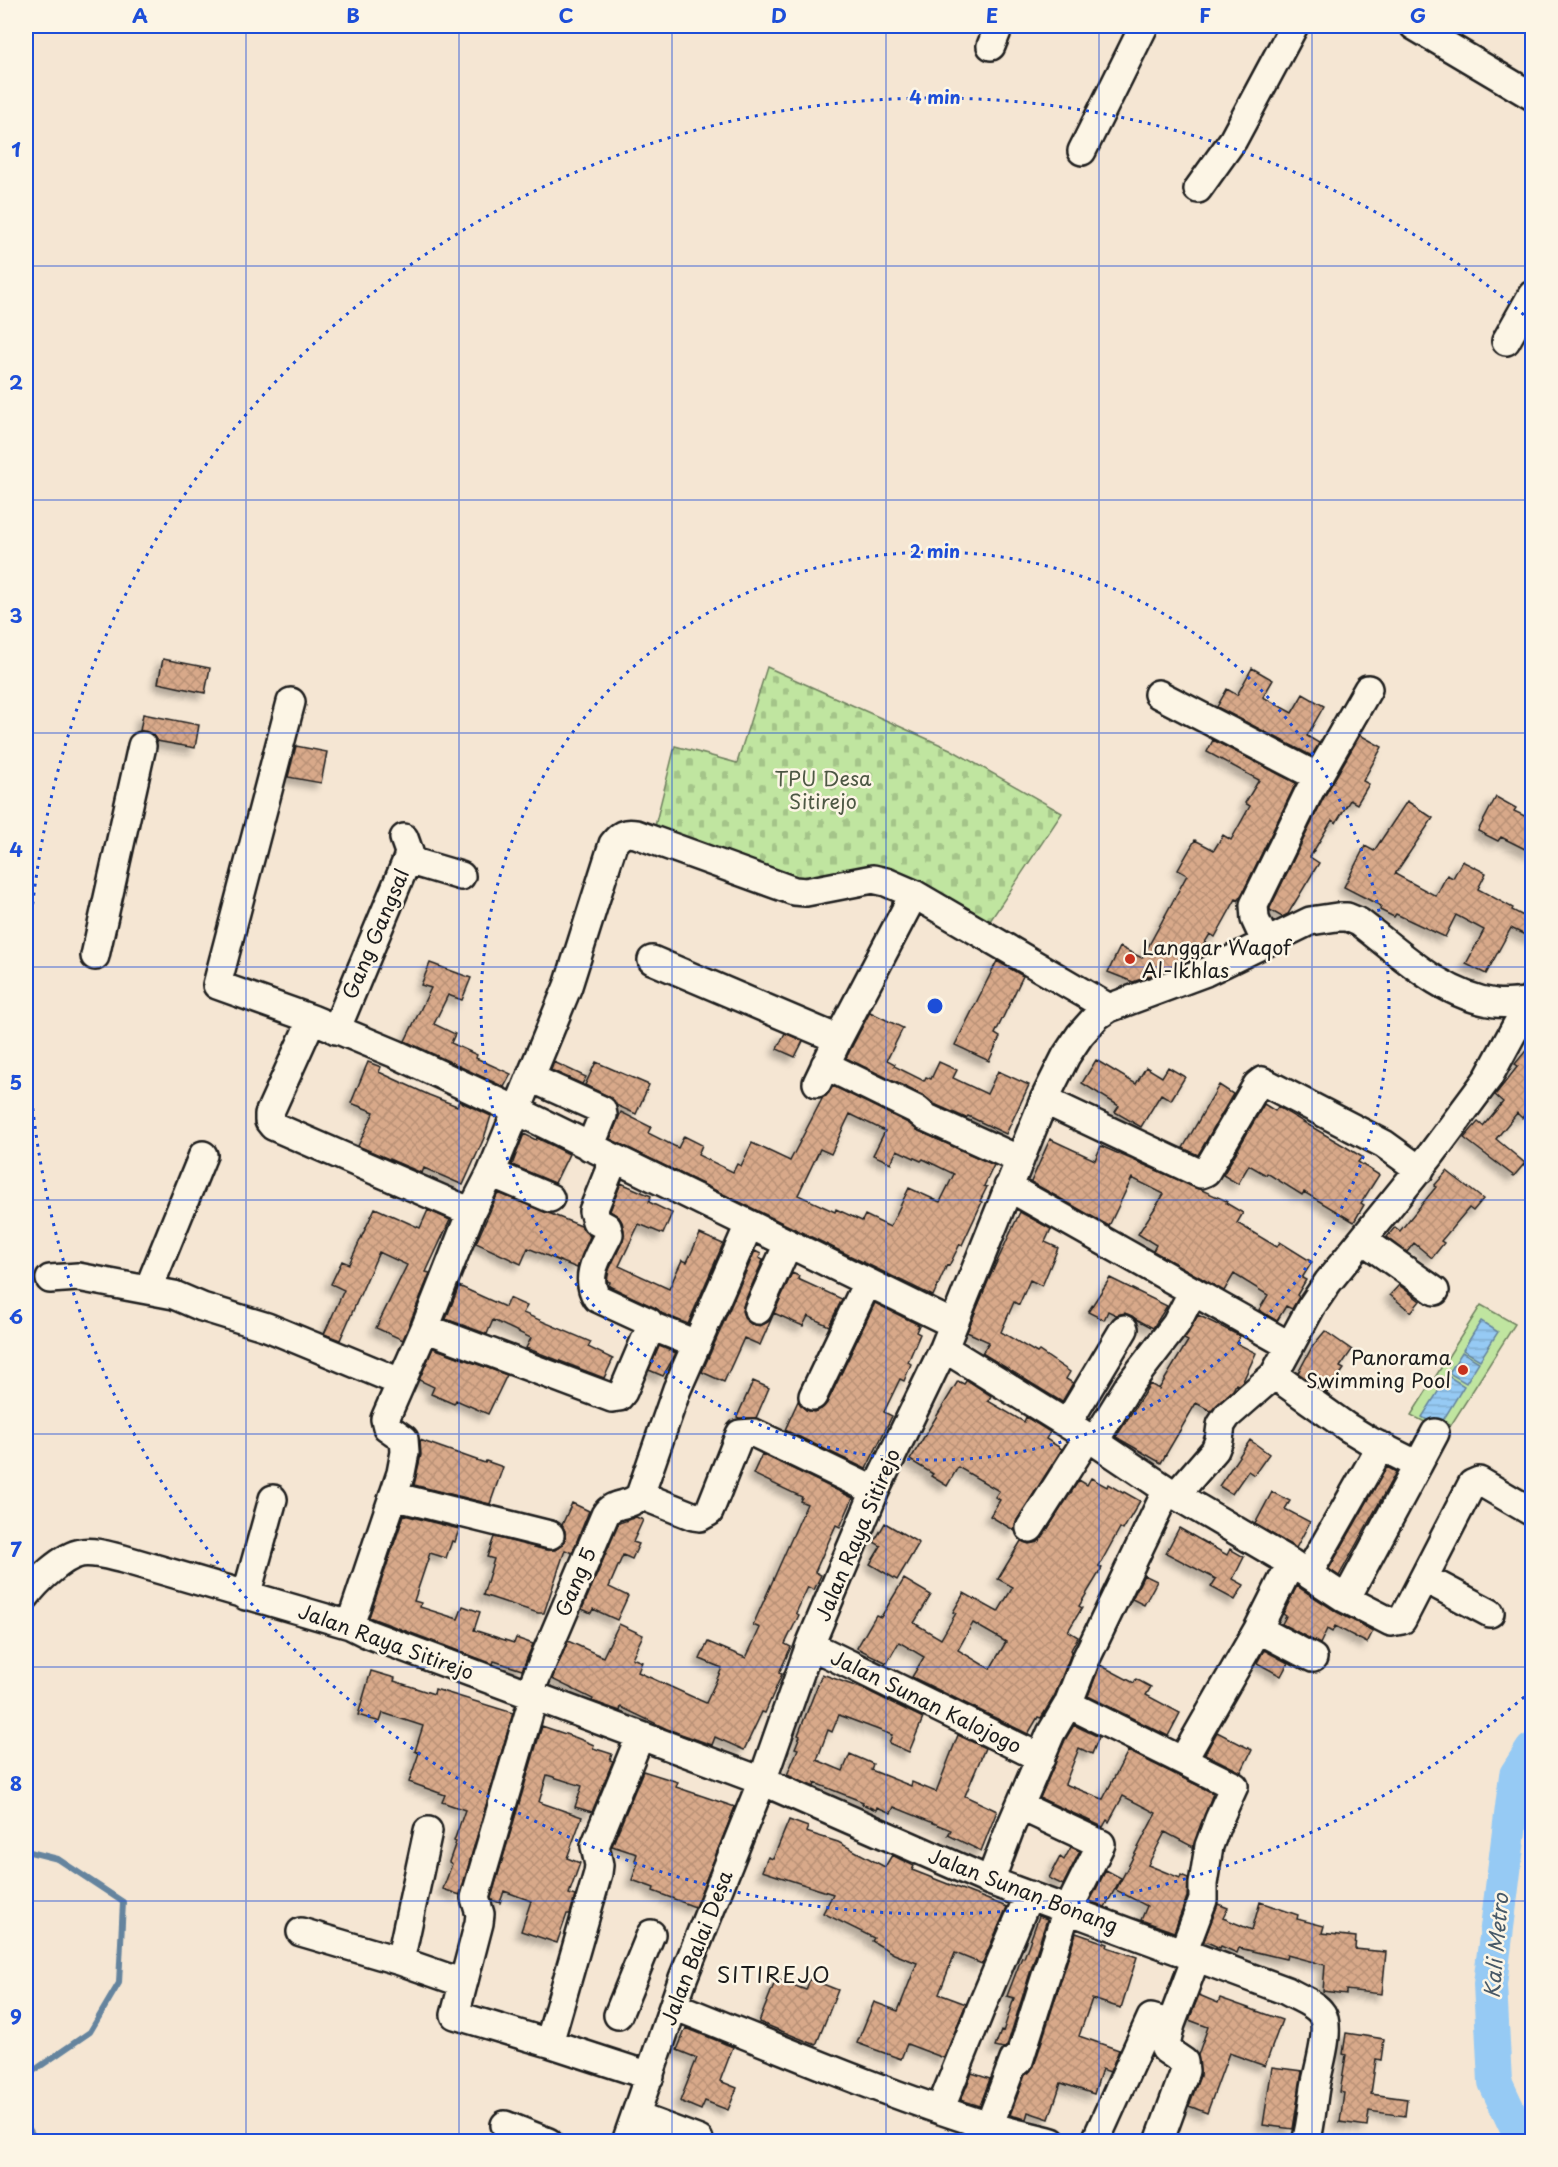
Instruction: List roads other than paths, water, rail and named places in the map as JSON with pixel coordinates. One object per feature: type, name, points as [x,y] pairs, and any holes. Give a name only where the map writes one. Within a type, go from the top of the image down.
[{"type":"street","points":[[1082,151],[1144,26]]},
{"type":"street","points":[[1198,189],[1233,140],[1294,26]]},
{"type":"street","points":[[1414,26],[1533,96]]},
{"type":"street","points":[[1506,341],[1533,295]]},
{"type":"street","points":[[1266,943],[1255,919],[1254,905],[1318,777],[1368,689]]},
{"type":"street","points":[[1158,694],[1318,777]]},
{"type":"street","points":[[291,702],[217,985],[396,1054],[516,1110],[867,1283],[948,1336],[1083,1434],[1171,1493],[1346,1599],[1391,1622],[1402,1620],[1472,1484],[1479,1481],[1533,1512]]},
{"type":"street","points":[[95,956],[142,746]]},
{"type":"street","points":[[350,1625],[401,1473],[405,1444],[402,1436],[387,1427],[385,1419],[425,1328],[471,1212],[491,1173],[531,1078],[568,986],[613,844],[620,836],[626,833],[636,834],[794,891],[806,892],[873,879],[886,882],[914,894],[1109,1008]]},
{"type":"street","name":"Gang Gangsal","points":[[461,876],[406,849],[324,1025],[269,1114],[269,1122],[273,1126],[471,1212]]},
{"type":"street","points":[[914,894],[821,1074],[917,1110],[925,1117],[1020,1160]]},
{"type":"street","name":"Jalan Raya Sitirejo","points":[[26,1596],[32,1587],[58,1565],[80,1553],[95,1553],[123,1559],[350,1625],[368,1634],[762,1781],[810,1645],[876,1491],[948,1336],[1044,1100],[1066,1056],[1097,1016],[1109,1008],[1206,972],[1310,921],[1327,917],[1347,917],[1359,922],[1427,975],[1467,995],[1495,1003],[1532,1000]]},
{"type":"street","points":[[652,960],[838,1039]]},
{"type":"street","points":[[990,1881],[1051,1733],[1068,1704],[1084,1661],[1171,1493],[1215,1450],[1220,1440],[1221,1425],[1227,1416],[1274,1375],[1311,1307],[1328,1282],[1420,1170],[1488,1078],[1532,1000]]},
{"type":"street","points":[[531,1078],[602,1110],[603,1113],[590,1147]]},
{"type":"street","points":[[1044,1100],[1201,1174],[1206,1172],[1257,1085],[1262,1081],[1384,1144],[1420,1170]]},
{"type":"street","points":[[148,1290],[203,1155]]},
{"type":"street","points":[[614,1160],[593,1211],[596,1221],[607,1227],[609,1234],[591,1272],[590,1285],[597,1298],[649,1322],[651,1326],[696,1344]]},
{"type":"street","points":[[491,1173],[550,1198]]},
{"type":"street","points":[[1008,1187],[1290,1346]]},
{"type":"street","points":[[749,1225],[677,1389],[641,1492],[693,1516],[705,1515],[709,1512],[740,1434],[747,1432],[754,1433],[876,1491]]},
{"type":"street","points":[[1363,1240],[1435,1291]]},
{"type":"street","points":[[758,1310],[788,1244]]},
{"type":"street","points":[[50,1279],[78,1277],[174,1295],[202,1307],[267,1328],[400,1382]]},
{"type":"street","points":[[813,1396],[867,1283]]},
{"type":"street","points":[[1083,1434],[1129,1385],[1176,1324],[1193,1291]]},
{"type":"street","points":[[425,1328],[612,1398],[619,1397],[623,1392],[651,1326]]},
{"type":"street","points":[[1030,1528],[1083,1434],[1124,1329]]},
{"type":"street","points":[[1274,1375],[1322,1411],[1418,1465]]},
{"type":"street","points":[[1346,1599],[1435,1433]]},
{"type":"street","points":[[1183,1760],[1258,1629],[1381,1446]]},
{"type":"street","name":"Gang 5","points":[[549,2043],[455,2015],[479,1923],[480,1914],[475,1898],[532,1695],[605,1515],[613,1506],[629,1504],[641,1492]]},
{"type":"street","points":[[393,1496],[550,1535]]},
{"type":"street","points":[[246,1596],[273,1499]]},
{"type":"street","points":[[1424,1578],[1490,1613]]},
{"type":"street","points":[[1258,1629],[1313,1658]]},
{"type":"street","name":"Jalan Sunan Kalojogo","points":[[810,1645],[1041,1758]]},
{"type":"street","points":[[1068,1704],[1234,1786],[1209,1846],[1203,1899],[1164,2046],[1184,2062],[1185,2071],[1159,2142]]},
{"type":"street","points":[[640,1736],[595,1846],[599,1865],[598,1873],[549,2043],[650,2076]]},
{"type":"street","name":"Jalan Sunan Bonang","points":[[762,1781],[853,1823],[990,1881],[1287,1992],[1315,2007],[1323,2016],[1325,2030],[1307,2141]]},
{"type":"street","name":"Jalan Balai Desa","points":[[626,2142],[683,1978],[762,1781]]},
{"type":"street","points":[[989,2126],[1014,2060],[1019,2061],[1067,1909],[1106,1833],[1046,1818],[1020,1806]]},
{"type":"street","points":[[400,1961],[428,1831]]},
{"type":"street","points":[[940,2110],[1029,1895]]},
{"type":"street","points":[[301,1932],[400,1961],[463,1983]]},
{"type":"street","points":[[618,2015],[651,1934]]},
{"type":"street","points":[[641,1959],[683,1978]]},
{"type":"street","points":[[674,2006],[849,2077],[940,2110],[989,2126],[1052,2142]]},
{"type":"street","points":[[1095,2142],[1151,2018],[1171,2024]]},
{"type":"street","points":[[635,2116],[699,2140]]},
{"type":"street","points":[[505,2125],[548,2142]]},
{"type":"water","points":[[1481,1321],[1498,1332],[1480,1360],[1463,1350]]},
{"type":"water","points":[[1462,1352],[1479,1362],[1466,1383],[1449,1373]]},
{"type":"water","points":[[1448,1376],[1464,1386],[1439,1427],[1422,1417]]},
{"type":"waterway","name":"Kali Metro","points":[[1523,2142],[1495,2082],[1490,1984],[1516,1775],[1532,1750]]},
{"type":"waterway","points":[[26,1851],[58,1859],[123,1902],[119,1983],[90,2032],[26,2076]]},
{"type":"waterway","points":[[26,2124],[37,2142]]},
{"type":"place","name":"Langgar Waqof Al-Ikhlas","points":[[1130,959]]},
{"type":"place","name":"Panorama Swimming Pool","points":[[1463,1370]]},
{"type":"district","name":"SITIREJO","points":[[774,1975]]},
{"type":"park label","name":"TPU Desa Sitirejo","points":[[823,790]]}]
